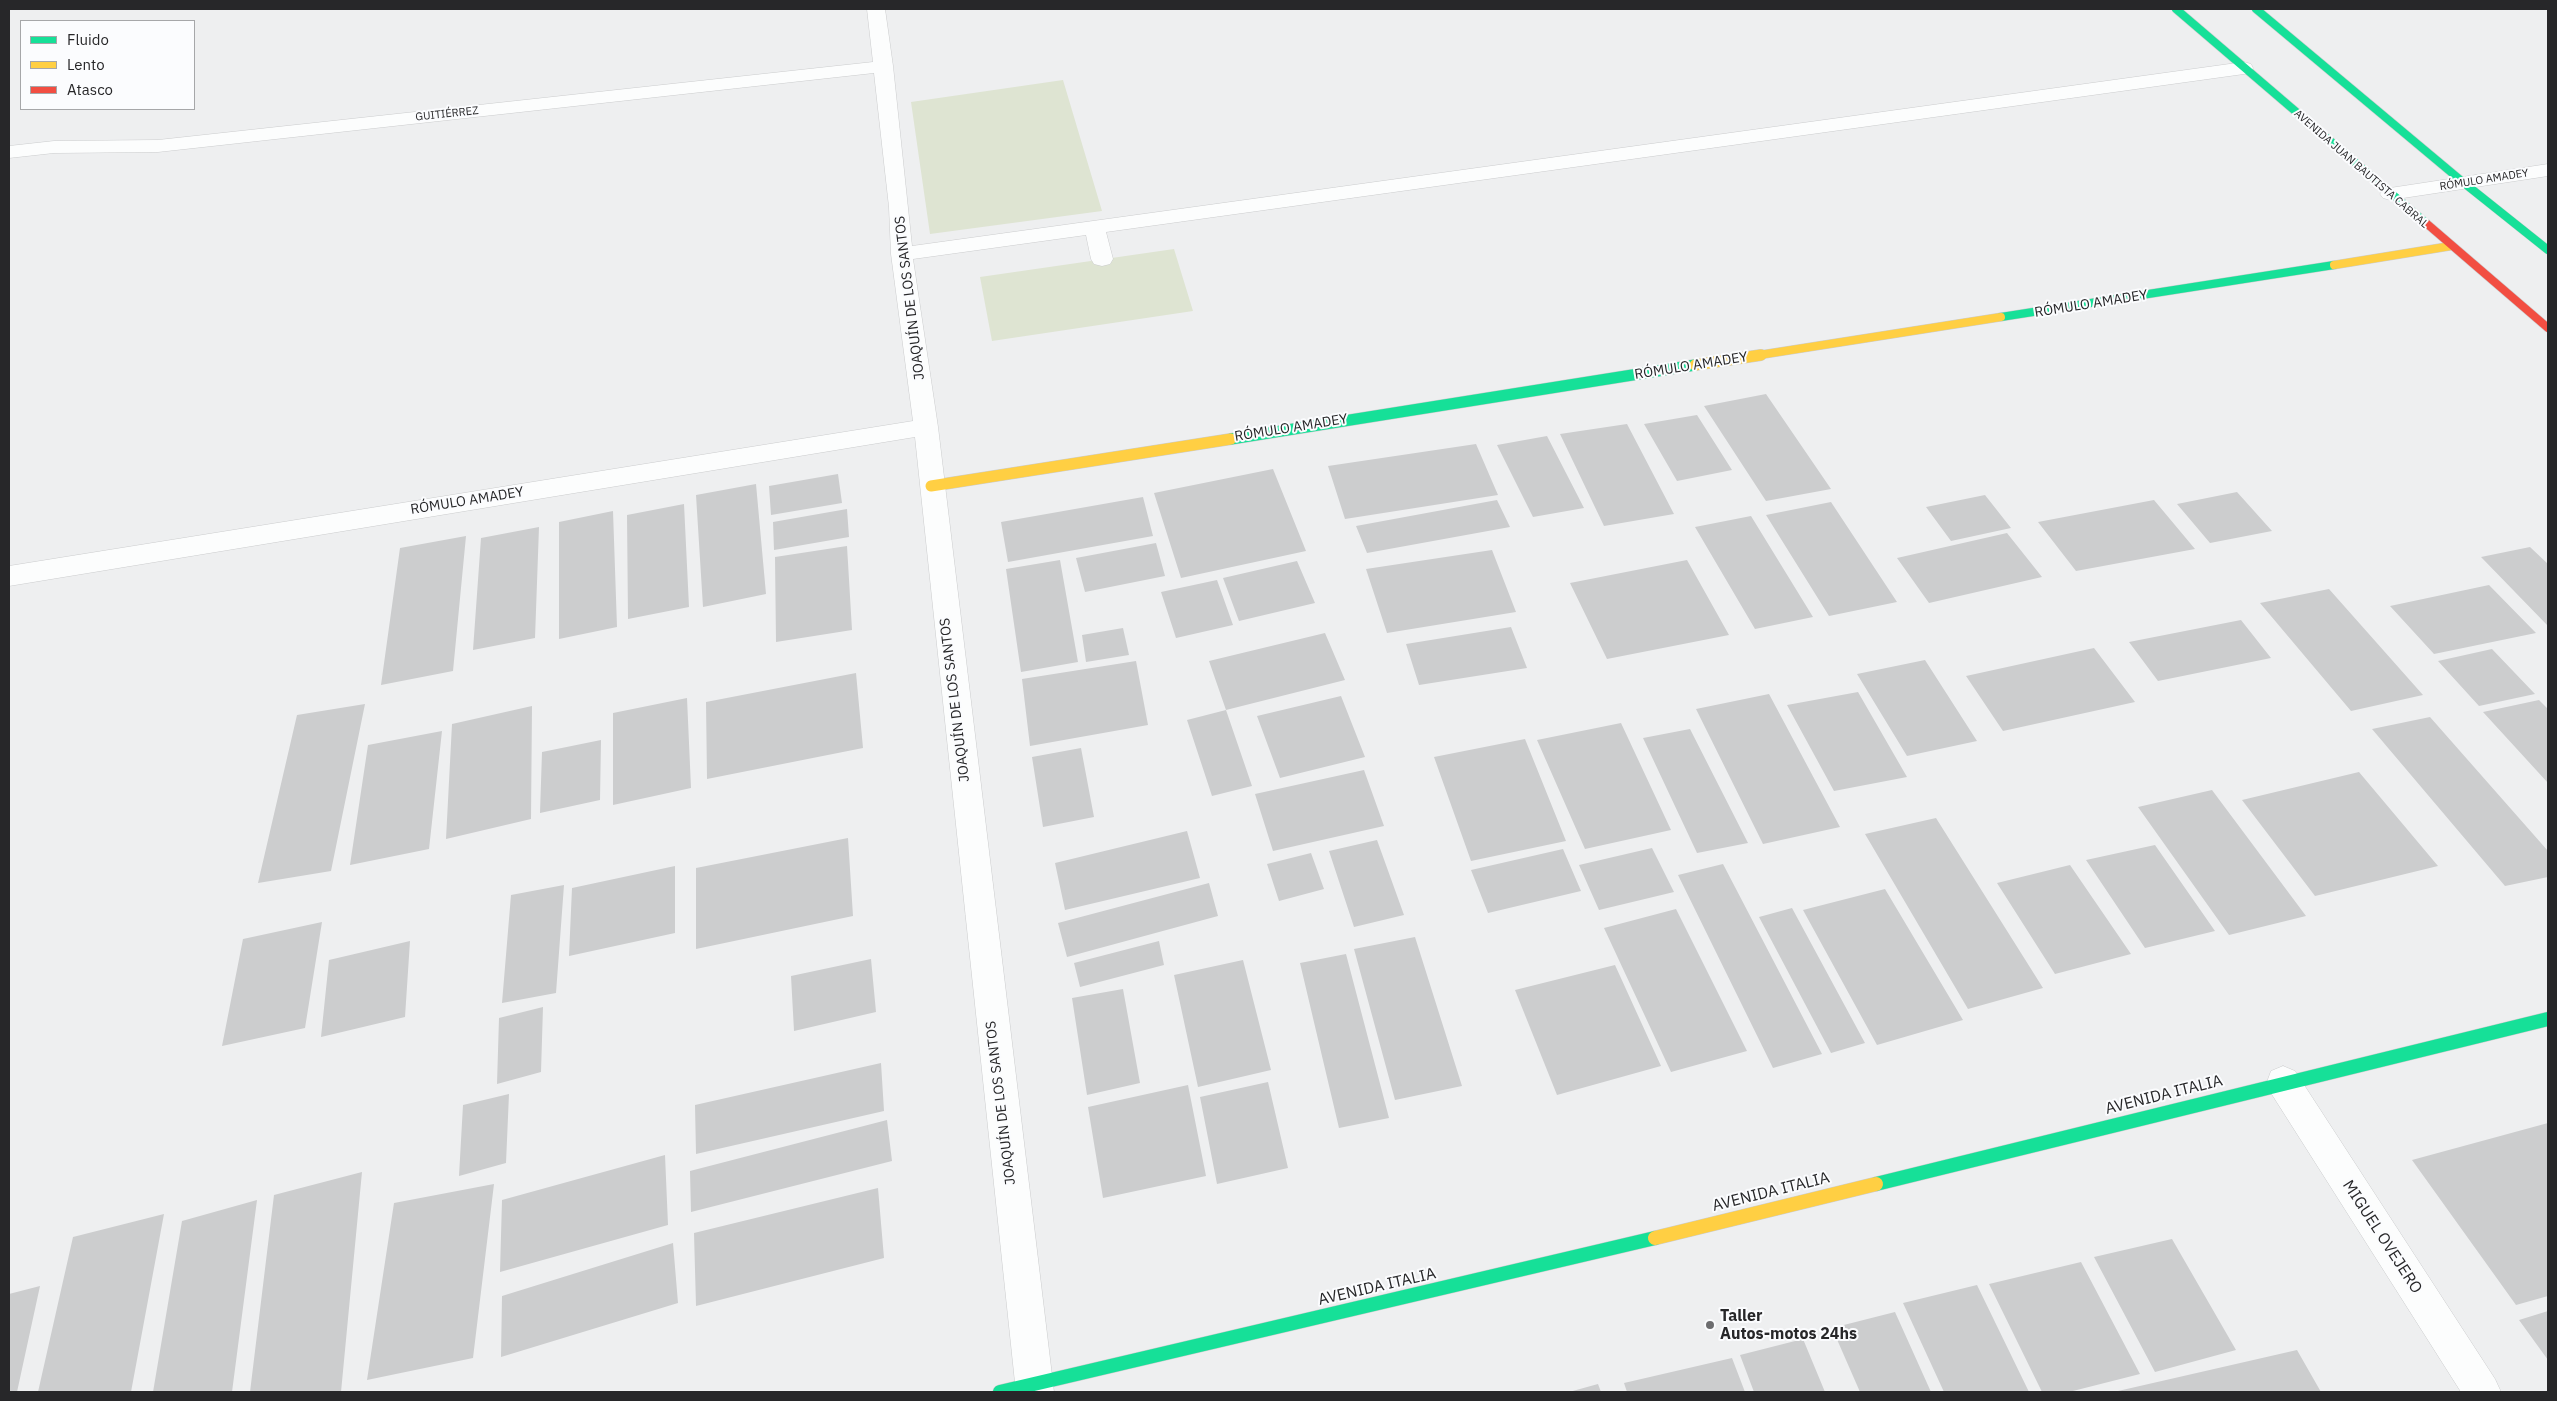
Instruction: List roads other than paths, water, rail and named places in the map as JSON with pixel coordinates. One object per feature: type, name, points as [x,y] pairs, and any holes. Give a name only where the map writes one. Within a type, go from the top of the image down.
[{"type":"main road","name":"AVENIDA JUAN BAUTISTA CABRAL","points":[[2176,9],[2548,328]]},
{"type":"main road","points":[[2256,9],[2464,183],[2548,250]]},
{"type":"main road","name":"RÓMULO AMADEY","points":[[931,486],[2451,246]]},
{"type":"main road","name":"AVENIDA ITALIA","points":[[1023,1389],[1584,1255],[2283,1082],[2548,1019]]},
{"type":"street","name":"JOAQUÍN DE LOS SANTOS","points":[[876,9],[884,66],[902,254],[926,427],[1023,1389]]},
{"type":"street","name":"GUITIÉRREZ","points":[[9,152],[54,147],[158,146],[884,66]]},
{"type":"street","points":[[902,254],[2244,68]]},
{"type":"street","name":"RÓMULO AMADEY","points":[[2390,194],[2548,170]]},
{"type":"street","points":[[1094,226],[1102,259]]},
{"type":"street","name":"RÓMULO AMADEY","points":[[9,576],[926,427]]},
{"type":"street","name":"MIGUEL OVEJERO","points":[[2283,1082],[2482,1392]]},
{"type":"place","name":"Taller Autos-motos 24hs","points":[[1710,1325]]}]
